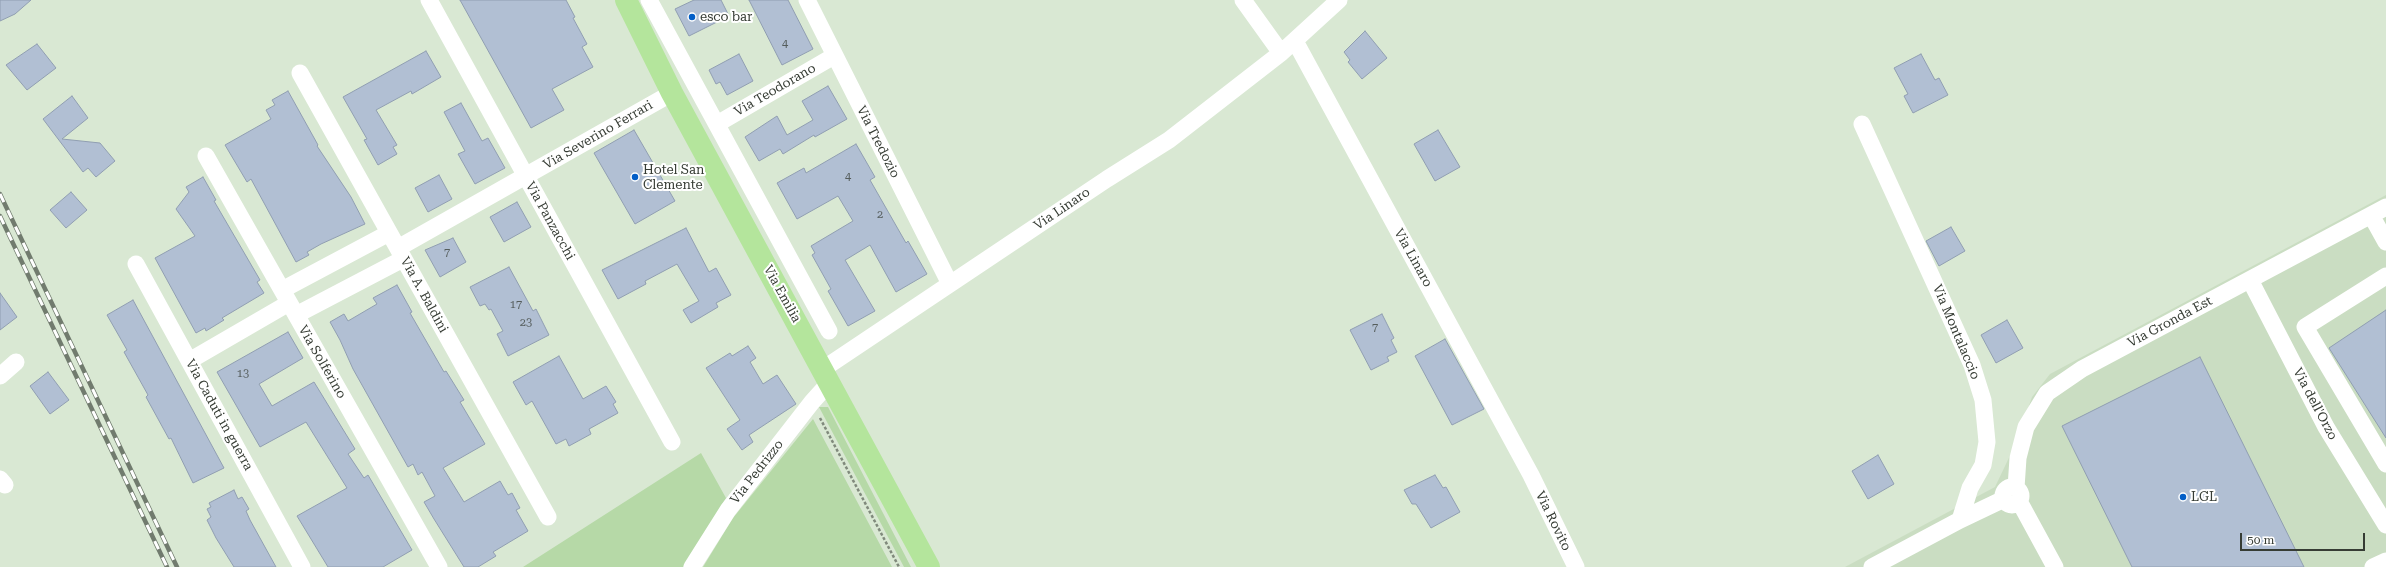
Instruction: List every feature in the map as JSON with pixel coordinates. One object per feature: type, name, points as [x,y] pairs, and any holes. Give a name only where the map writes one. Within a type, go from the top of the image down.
[{"type":"main road","name":"Via Emilia","points":[[626,0],[647,11],[672,93],[929,567]]},
{"type":"street","name":"Via Panzacchi","points":[[429,0],[672,442]]},
{"type":"street","name":"Via Tredozio","points":[[807,0],[950,284]]},
{"type":"street","points":[[1243,0],[1281,53]]},
{"type":"street","name":"Via Linaro","points":[[826,375],[950,284],[1107,179],[1169,140],[1295,42],[1339,0]]},
{"type":"street","name":"Via Emilia","points":[[647,11],[717,124],[829,331]]},
{"type":"street","name":"Via Linaro","points":[[1295,42],[1531,474]]},
{"type":"street","name":"Via Teodorano","points":[[717,124],[834,56]]},
{"type":"street","name":"Via A. Baldini","points":[[300,73],[548,518]]},
{"type":"street","name":"Via Severino Ferrari","points":[[289,303],[400,254],[525,176],[672,93]]},
{"type":"street","name":"Via Montalaccio","points":[[1862,124],[1972,365],[1983,400],[1987,442],[1983,464],[1970,488],[1960,520]]},
{"type":"street","name":"Via Solferino","points":[[206,156],[439,567]]},
{"type":"street","points":[[2379,211],[2386,242]]},
{"type":"street","name":"Via Gronda Est","points":[[2013,496],[2018,458],[2026,427],[2047,392],[2082,369],[2379,211]]},
{"type":"street","name":"Via Severino Ferrari","points":[[189,361],[289,303],[389,233]]},
{"type":"street","name":"Via Caduti in guerra","points":[[136,264],[302,567]]},
{"type":"street","points":[[2386,276],[2305,327],[2386,464]]},
{"type":"street","name":"Via dell'Orzo","points":[[2250,280],[2326,427],[2386,525]]},
{"type":"street","points":[[0,376],[16,362]]},
{"type":"street","name":"Via Pedrizzo","points":[[692,567],[728,510],[812,402],[826,375]]},
{"type":"street","name":"Via Rovito","points":[[1531,474],[1576,567]]},
{"type":"street","points":[[1872,567],[1960,520],[2013,496],[2055,567]]},
{"type":"street","points":[[2373,567],[2386,561]]},
{"type":"path","points":[[812,402],[900,567]]},
{"type":"shaded area","points":[[2386,195],[2386,567],[1845,567],[1995,487],[2016,443],[2032,397],[2050,374]]},
{"type":"green space","points":[[819,407],[828,407],[911,567],[904,567]]},
{"type":"green space","points":[[813,419],[892,567],[703,567],[733,518]]},
{"type":"green space","points":[[701,453],[726,498],[683,567],[523,567]]},
{"type":"building","points":[[0,0],[31,0],[15,14],[0,21]]},
{"type":"building","points":[[460,0],[566,0],[575,17],[573,18],[587,44],[582,47],[593,67],[552,89],[564,110],[531,128]]},
{"type":"building","points":[[694,0],[721,0],[729,16],[689,36],[675,9]]},
{"type":"building","points":[[749,0],[788,0],[813,49],[782,65]]},
{"type":"building","points":[[1365,31],[1387,58],[1362,79],[1348,62],[1350,60],[1344,52]]},
{"type":"building","points":[[37,44],[56,68],[27,90],[6,65]]},
{"type":"building","points":[[426,51],[441,77],[412,94],[411,91],[376,110],[397,145],[393,147],[397,154],[378,165],[364,140],[367,139],[343,97]]},
{"type":"building","points":[[739,54],[753,81],[727,95],[720,82],[716,84],[709,70]]},
{"type":"building","points":[[1921,54],[1935,80],[1939,78],[1948,95],[1913,113],[1904,96],[1908,94],[1894,68]]},
{"type":"building","points":[[828,86],[847,119],[815,137],[814,135],[783,154],[780,149],[759,161],[745,137],[777,116],[787,135],[813,120],[802,101]]},
{"type":"building","points":[[288,91],[318,145],[317,146],[351,197],[365,224],[321,244],[307,252],[309,255],[296,262],[251,179],[247,182],[225,145],[271,119],[266,110],[275,105],[272,100]]},
{"type":"building","points":[[72,96],[88,118],[62,139],[100,143],[115,161],[96,177],[88,168],[83,172],[43,119]]},
{"type":"building","points":[[461,103],[482,141],[488,138],[505,168],[475,184],[458,154],[465,151],[444,112]]},
{"type":"building","name":"Hotel San Clemente","points":[[634,130],[675,201],[635,224],[594,153]]},
{"type":"building","points":[[1438,130],[1460,167],[1435,181],[1414,144]]},
{"type":"building","points":[[856,144],[875,177],[870,180],[906,243],[908,241],[927,274],[896,292],[870,245],[845,260],[875,311],[848,326],[828,291],[831,289],[812,255],[815,253],[811,246],[853,221],[838,196],[797,219],[777,183],[804,168],[806,173]]},
{"type":"building","points":[[439,175],[452,199],[428,212],[415,188]]},
{"type":"building","points":[[203,177],[216,200],[214,201],[260,280],[257,282],[264,293],[222,318],[224,320],[206,331],[205,328],[196,333],[155,258],[195,236],[176,209],[189,192],[186,187]]},
{"type":"building","points":[[71,192],[87,210],[66,228],[50,210]]},
{"type":"building","points":[[517,202],[531,227],[504,242],[490,217]]},
{"type":"building","points":[[1951,227],[1965,251],[1939,266],[1926,241]]},
{"type":"building","points":[[686,228],[709,272],[716,268],[731,295],[716,303],[718,307],[691,323],[683,310],[699,301],[677,264],[645,281],[646,284],[618,299],[602,270]]},
{"type":"building","points":[[453,238],[466,262],[440,277],[425,250]]},
{"type":"building","points":[[509,267],[533,311],[536,309],[549,335],[508,356],[497,334],[503,331],[491,309],[489,310],[485,304],[480,306],[470,287]]},
{"type":"building","points":[[397,285],[412,312],[410,313],[444,372],[446,371],[464,400],[460,402],[485,444],[443,468],[464,502],[500,481],[508,495],[512,493],[520,508],[516,510],[528,531],[493,552],[496,556],[478,567],[464,567],[434,519],[424,502],[435,496],[422,472],[418,475],[413,464],[408,467],[353,369],[330,322],[344,314],[348,321],[377,304],[373,298]]},
{"type":"building","points":[[0,293],[17,317],[0,330]]},
{"type":"building","points":[[133,300],[224,468],[193,483],[171,438],[169,439],[146,397],[148,395],[124,352],[127,350],[107,315]]},
{"type":"building","points":[[2386,310],[2386,438],[2329,348]]},
{"type":"building","points":[[1382,314],[1394,338],[1391,340],[1397,352],[1387,357],[1389,361],[1371,370],[1350,330]]},
{"type":"building","points":[[2007,320],[2023,348],[1996,363],[1981,335]]},
{"type":"building","points":[[288,332],[303,358],[259,384],[272,406],[314,382],[355,449],[348,454],[364,478],[368,475],[412,550],[383,567],[328,567],[297,516],[347,488],[306,422],[260,447],[217,372]]},
{"type":"building","points":[[1445,339],[1484,409],[1452,425],[1415,356]]},
{"type":"building","points":[[748,346],[756,358],[750,362],[763,384],[777,375],[796,404],[749,435],[753,442],[742,450],[727,429],[740,420],[706,368],[730,353],[732,356]]},
{"type":"building","points":[[559,356],[583,399],[606,386],[616,402],[613,404],[618,413],[589,429],[591,434],[569,446],[566,439],[556,444],[532,401],[526,405],[513,382]]},
{"type":"building","name":"LGL","points":[[2200,357],[2304,567],[2132,567],[2062,426]]},
{"type":"building","points":[[48,372],[69,400],[50,414],[30,386]]},
{"type":"building","points":[[1878,455],[1894,484],[1868,499],[1852,471]]},
{"type":"building","points":[[1435,475],[1443,488],[1446,487],[1460,512],[1431,528],[1416,504],[1412,504],[1404,490]]},
{"type":"building","points":[[234,490],[238,499],[242,497],[249,509],[246,511],[250,520],[276,567],[234,567],[216,538],[207,520],[211,517],[207,509],[211,507],[209,503]]},
{"type":"railway","points":[[0,194],[177,567]]},
{"type":"railway","points":[[0,216],[167,567]]},
{"type":"place","name":"esco bar","points":[[692,17]]},
{"type":"place","name":"Hotel San Clemente","points":[[635,177]]},
{"type":"place","name":"LGL","points":[[2183,497]]}]
